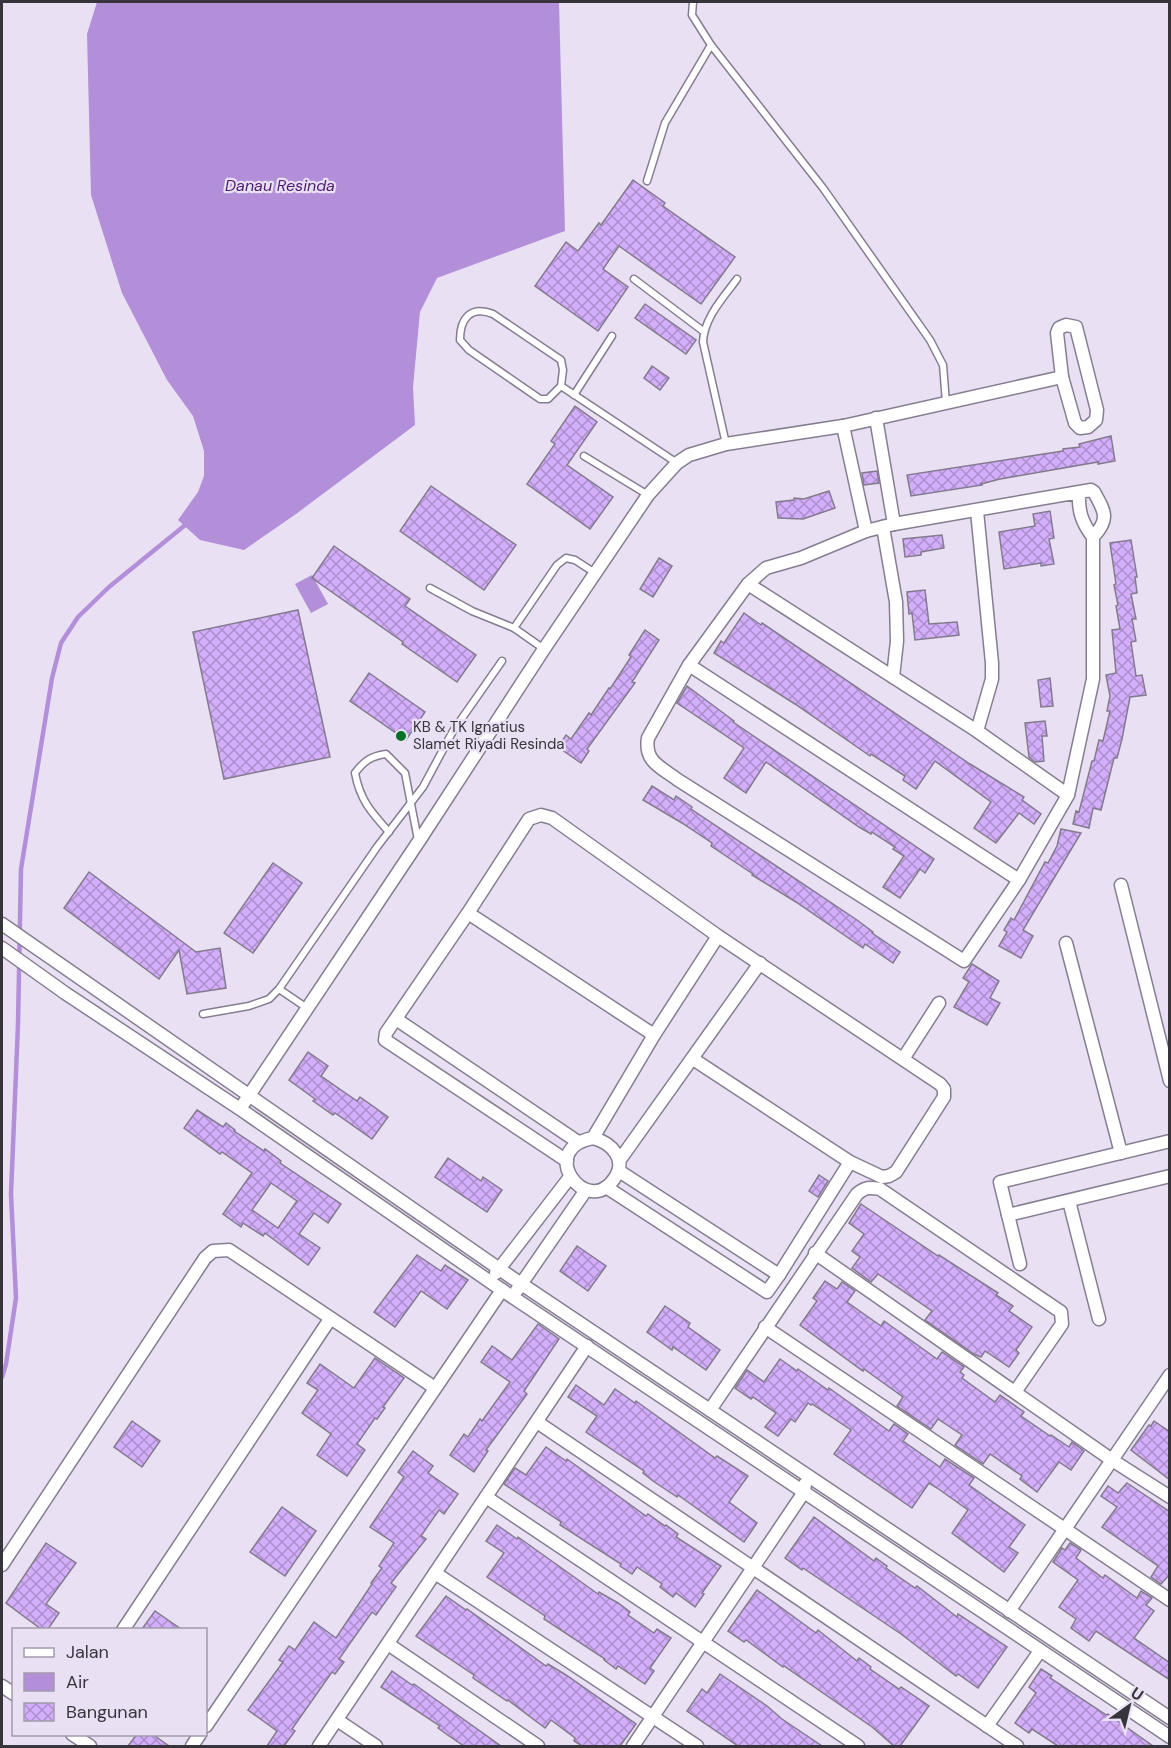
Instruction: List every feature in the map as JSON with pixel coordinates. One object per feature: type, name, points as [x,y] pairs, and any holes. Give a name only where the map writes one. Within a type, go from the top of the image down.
[{"type":"street","points":[[1072,326],[1076,327],[1097,410],[1096,420],[1092,426],[1080,428],[1077,426],[1062,377],[1057,333],[1059,328],[1072,326]]},
{"type":"street","points":[[240,1108],[595,573],[648,495],[677,463],[689,455],[726,444],[843,426],[1062,377]]},
{"type":"street","points":[[876,418],[896,603],[897,641],[893,677]]},
{"type":"street","points":[[843,426],[866,531]]},
{"type":"street","points":[[1079,493],[1079,512],[1093,537],[1093,679],[1068,795],[1019,880],[964,961],[678,780],[652,761],[646,751],[648,738],[689,665],[748,584],[766,568],[801,558],[866,531],[889,526],[1079,493],[1093,491],[1105,513],[1103,525],[1093,537]]},
{"type":"street","points":[[977,511],[993,663],[992,679],[977,731]]},
{"type":"street","points":[[748,584],[977,731],[1068,795]]},
{"type":"street","points":[[689,665],[1019,880]]},
{"type":"street","points":[[567,1161],[385,1040],[386,1033],[530,819],[541,815],[552,818],[718,936],[940,1083],[944,1089],[944,1097],[896,1172],[882,1177],[850,1162],[693,1059]]},
{"type":"street","points":[[1121,885],[1170,1081]]},
{"type":"street","points":[[468,913],[654,1035]]},
{"type":"street","points":[[2,924],[521,1284],[1170,1718]]},
{"type":"street","points":[[593,1138],[654,1035],[718,936]]},
{"type":"street","points":[[1066,943],[1121,1153]]},
{"type":"street","points":[[2,948],[65,993],[240,1108],[507,1293],[1170,1737]]},
{"type":"street","points":[[760,963],[619,1166],[614,1180],[597,1191],[586,1190],[574,1183],[567,1169],[571,1150],[578,1142],[593,1138],[611,1146],[619,1166],[780,1275]]},
{"type":"street","points":[[903,1059],[939,1003]]},
{"type":"street","points":[[396,1019],[578,1142]]},
{"type":"street","points":[[1020,1264],[1000,1182],[1170,1141]]},
{"type":"street","points":[[606,1187],[765,1292],[769,1291],[780,1275],[850,1162]]},
{"type":"street","points":[[1008,1215],[1170,1176]]},
{"type":"street","points":[[490,1281],[570,1177]]},
{"type":"street","points":[[710,1410],[857,1194],[864,1188],[870,1187],[880,1189],[1061,1312],[1062,1324],[1015,1392]]},
{"type":"street","points":[[207,1725],[435,1388],[507,1293],[521,1284],[586,1190]]},
{"type":"street","points":[[1069,1201],[1099,1319]]},
{"type":"street","points":[[2,1565],[206,1257],[213,1251],[229,1250],[435,1388]]},
{"type":"street","points":[[815,1253],[1112,1460],[1170,1497]]},
{"type":"street","points":[[124,1628],[330,1318]]},
{"type":"street","points":[[765,1327],[1064,1531],[1170,1600]]},
{"type":"street","points":[[319,1746],[587,1346]]},
{"type":"street","points":[[1009,1611],[1168,1382]]},
{"type":"street","points":[[537,1422],[1017,1746]]},
{"type":"street","points":[[633,1746],[804,1492],[805,1474]]},
{"type":"street","points":[[486,1497],[858,1746]]},
{"type":"street","points":[[435,1573],[697,1746]]},
{"type":"street","points":[[1013,1632],[1022,1620]]},
{"type":"street","points":[[388,1644],[538,1746]]},
{"type":"street","points":[[987,1726],[1040,1651]]},
{"type":"street","points":[[337,1720],[376,1746]]},
{"type":"street","points":[[75,1736],[90,1746]]},
{"type":"lane","points":[[693,2],[692,15],[711,45],[823,188],[930,340],[943,365],[946,403]]},
{"type":"lane","points":[[647,181],[665,123],[711,45]]},
{"type":"lane","points":[[634,279],[703,331]]},
{"type":"lane","points":[[726,444],[703,342],[703,331],[737,279]]},
{"type":"lane","points":[[481,309],[493,314],[561,360],[563,370],[561,386],[548,399],[540,399],[469,350],[460,340],[460,327],[471,312],[481,309]]},
{"type":"lane","points":[[574,395],[612,336]]},
{"type":"lane","points":[[561,386],[677,463]]},
{"type":"lane","points":[[584,456],[648,495]]},
{"type":"lane","points":[[514,628],[557,565],[566,558],[575,560],[595,573]]},
{"type":"lane","points":[[430,588],[472,611],[514,628],[544,649]]},
{"type":"lane","points":[[203,1014],[249,1006],[269,999],[279,989],[423,787],[453,731],[502,661]]},
{"type":"lane","points":[[389,832],[366,806],[357,786],[355,773],[373,755],[386,754],[405,773],[419,841]]},
{"type":"lane","points":[[279,989],[307,1008]]},
{"type":"water","name":"Danau Resinda","points":[[97,2],[559,2],[565,231],[437,278],[420,312],[413,387],[415,425],[244,550],[200,540],[178,520],[198,492],[204,476],[204,451],[193,416],[167,380],[122,293],[91,195],[87,34]]},
{"type":"water","points":[[312,575],[328,604],[311,613],[295,584]]},
{"type":"building","points":[[633,180],[665,203],[663,206],[735,257],[701,304],[619,246],[603,269],[628,287],[598,331],[535,286],[566,242],[578,251],[599,223],[601,225]]},
{"type":"building","points":[[645,304],[696,340],[686,354],[635,318]]},
{"type":"building","points":[[652,366],[669,378],[660,390],[644,378]]},
{"type":"building","points":[[575,406],[597,422],[567,465],[613,497],[590,529],[527,484],[555,444],[551,441]]},
{"type":"building","points":[[1111,436],[1115,461],[1098,464],[1098,462],[1000,479],[982,485],[911,496],[907,475],[1063,451],[1063,449],[1080,447],[1079,444]]},
{"type":"building","points":[[877,471],[879,483],[864,485],[862,473]]},
{"type":"building","points":[[431,486],[516,545],[484,590],[400,531]]},
{"type":"building","points":[[829,491],[835,508],[803,519],[778,518],[776,502],[794,500],[794,498],[804,499]]},
{"type":"building","points":[[1050,511],[1054,538],[1049,539],[1054,564],[1041,566],[1041,563],[1004,569],[999,532],[1035,526],[1033,514]]},
{"type":"building","points":[[942,535],[944,548],[905,557],[903,539]]},
{"type":"building","points":[[1131,540],[1137,593],[1131,594],[1136,619],[1132,619],[1136,641],[1131,642],[1136,676],[1142,675],[1146,695],[1130,697],[1122,739],[1117,758],[1114,758],[1101,810],[1093,808],[1089,828],[1073,824],[1076,811],[1079,812],[1099,740],[1103,741],[1110,711],[1107,711],[1110,696],[1106,675],[1116,673],[1112,630],[1120,629],[1110,543]]},
{"type":"building","points":[[334,546],[410,599],[405,606],[476,655],[457,682],[312,578]]},
{"type":"building","points":[[659,558],[672,566],[653,597],[640,589]]},
{"type":"building","points":[[925,590],[929,624],[957,622],[959,635],[915,640],[907,592]]},
{"type":"building","points":[[298,610],[330,757],[224,779],[193,632]]},
{"type":"building","points":[[744,613],[970,764],[1024,797],[1022,800],[1041,814],[1034,824],[1019,813],[996,843],[974,828],[991,802],[935,761],[916,789],[903,780],[905,776],[871,754],[870,756],[795,704],[714,653],[721,641],[724,643]]},
{"type":"building","points":[[645,630],[659,640],[632,682],[635,683],[587,749],[589,751],[581,763],[558,747],[566,735],[571,739],[589,713],[591,715],[631,657],[629,655]]},
{"type":"building","points":[[369,673],[425,712],[406,740],[350,701]]},
{"type":"building","points":[[1050,678],[1053,706],[1041,707],[1038,680]]},
{"type":"building","points":[[687,686],[733,722],[934,859],[925,873],[920,869],[900,898],[883,887],[904,856],[893,849],[895,847],[872,832],[871,834],[859,827],[766,762],[746,793],[724,778],[744,748],[677,703]]},
{"type":"building","points":[[1045,721],[1047,736],[1042,736],[1044,761],[1035,762],[1029,757],[1025,723]]},
{"type":"building","points":[[652,786],[674,800],[676,796],[692,807],[691,809],[857,920],[900,952],[893,963],[865,944],[863,948],[752,875],[711,846],[712,843],[643,800]]},
{"type":"building","points":[[1061,829],[1081,833],[1023,930],[1033,936],[1021,958],[999,946],[1007,932],[1004,930],[1011,918],[1014,920],[1045,862],[1048,863],[1057,846]]},
{"type":"building","points":[[273,863],[302,883],[253,953],[224,933]]},
{"type":"building","points":[[89,872],[196,952],[220,948],[226,988],[187,994],[179,950],[159,979],[64,908]]},
{"type":"building","points":[[972,964],[999,981],[990,998],[1000,1003],[987,1025],[954,1007],[969,982],[963,978]]},
{"type":"building","points":[[308,1052],[328,1066],[321,1076],[357,1101],[360,1097],[388,1117],[372,1139],[335,1113],[333,1115],[313,1101],[315,1099],[289,1080]]},
{"type":"building","points":[[197,1110],[223,1127],[226,1123],[234,1131],[264,1151],[265,1149],[281,1161],[280,1163],[341,1204],[328,1223],[314,1213],[299,1234],[320,1248],[308,1265],[265,1233],[263,1236],[243,1223],[241,1227],[223,1214],[252,1173],[222,1152],[220,1154],[184,1128]],"holes":[[[271,1183],[297,1201],[278,1228],[252,1210]]]},
{"type":"building","points":[[448,1158],[481,1181],[483,1177],[502,1190],[487,1212],[435,1177]]},
{"type":"building","points":[[819,1175],[828,1181],[818,1197],[809,1191]]},
{"type":"building","points":[[861,1204],[998,1293],[996,1295],[1013,1306],[1009,1311],[1032,1327],[1016,1350],[1019,1353],[1009,1367],[985,1351],[981,1357],[974,1354],[925,1320],[932,1311],[878,1274],[871,1282],[852,1268],[860,1257],[852,1251],[864,1234],[849,1223]]},
{"type":"building","points":[[577,1246],[606,1266],[588,1291],[560,1271]]},
{"type":"building","points":[[417,1255],[441,1271],[445,1265],[468,1280],[447,1309],[421,1291],[395,1327],[374,1312]]},
{"type":"building","points":[[825,1281],[837,1289],[842,1282],[855,1291],[847,1302],[881,1326],[884,1321],[937,1359],[942,1352],[964,1367],[960,1372],[964,1375],[962,1378],[995,1402],[1000,1395],[1024,1412],[1021,1416],[1050,1436],[1069,1447],[1072,1442],[1084,1451],[1071,1470],[1059,1462],[1037,1492],[1020,1479],[1022,1476],[990,1454],[983,1464],[955,1445],[962,1435],[938,1419],[931,1429],[897,1406],[903,1397],[800,1325],[817,1301],[813,1298]]},
{"type":"building","points":[[665,1306],[690,1323],[688,1327],[720,1350],[706,1370],[647,1332]]},
{"type":"building","points":[[538,1324],[559,1339],[524,1391],[527,1394],[486,1450],[488,1451],[474,1472],[450,1455],[464,1434],[468,1437],[480,1419],[482,1421],[510,1382],[481,1362],[492,1346],[512,1360]]},
{"type":"building","points":[[375,1358],[404,1378],[383,1407],[385,1408],[357,1444],[365,1450],[347,1476],[317,1455],[331,1434],[302,1413],[318,1390],[307,1383],[320,1364],[354,1388]]},
{"type":"building","points":[[780,1359],[828,1390],[829,1388],[889,1431],[894,1424],[908,1434],[903,1441],[940,1467],[945,1459],[974,1478],[969,1485],[1025,1525],[1009,1547],[1018,1553],[1004,1572],[952,1533],[968,1510],[937,1488],[929,1483],[912,1508],[834,1454],[851,1430],[812,1404],[808,1403],[795,1422],[791,1419],[778,1436],[765,1427],[776,1413],[735,1388],[747,1370],[764,1382]]},
{"type":"building","points":[[576,1385],[604,1405],[615,1389],[635,1403],[636,1401],[715,1458],[717,1456],[748,1476],[729,1502],[757,1523],[744,1542],[678,1495],[677,1497],[653,1481],[643,1473],[644,1471],[586,1432],[597,1416],[568,1397]]},
{"type":"building","points":[[132,1421],[160,1441],[142,1467],[114,1447]]},
{"type":"building","points":[[1154,1421],[1170,1432],[1170,1480],[1131,1450]]},
{"type":"building","points":[[546,1447],[566,1461],[567,1459],[646,1516],[648,1514],[666,1525],[678,1534],[676,1537],[721,1566],[695,1607],[676,1593],[673,1597],[660,1587],[662,1584],[637,1567],[632,1574],[620,1566],[621,1564],[560,1525],[561,1522],[504,1484],[515,1468],[526,1475]]},
{"type":"building","points":[[413,1451],[433,1466],[428,1473],[458,1494],[444,1514],[439,1510],[421,1536],[426,1539],[391,1583],[396,1587],[376,1615],[372,1612],[339,1659],[344,1662],[335,1674],[332,1672],[292,1729],[295,1731],[284,1746],[267,1746],[277,1731],[248,1710],[283,1662],[279,1660],[289,1646],[295,1650],[314,1622],[336,1638],[372,1584],[382,1568],[379,1566],[394,1543],[370,1527],[404,1477],[398,1472]]},
{"type":"building","points":[[1127,1483],[1170,1512],[1170,1574],[1161,1584],[1151,1577],[1158,1566],[1102,1527],[1117,1507],[1101,1496],[1108,1486],[1118,1493]]},
{"type":"building","points":[[282,1507],[316,1531],[285,1576],[250,1552]]},
{"type":"building","points":[[814,1517],[874,1561],[876,1558],[887,1566],[886,1568],[915,1588],[917,1586],[957,1617],[958,1614],[1007,1647],[978,1688],[958,1674],[956,1676],[901,1634],[785,1558]]},
{"type":"building","points":[[497,1525],[517,1539],[518,1537],[598,1594],[599,1592],[618,1603],[630,1612],[628,1615],[654,1633],[657,1629],[671,1638],[650,1668],[654,1671],[645,1684],[618,1666],[616,1669],[605,1659],[544,1619],[545,1616],[487,1577],[504,1553],[486,1541]]},
{"type":"building","points":[[46,1543],[76,1563],[46,1604],[59,1613],[49,1628],[40,1628],[6,1603]]},
{"type":"building","points":[[1070,1543],[1081,1550],[1076,1558],[1103,1578],[1105,1575],[1137,1598],[1141,1591],[1152,1598],[1146,1605],[1154,1611],[1134,1638],[1170,1663],[1170,1680],[1096,1631],[1089,1641],[1071,1628],[1076,1619],[1059,1607],[1078,1580],[1053,1562],[1062,1548],[1065,1550]]},
{"type":"building","points":[[757,1590],[816,1633],[818,1630],[857,1661],[859,1658],[871,1667],[870,1669],[899,1689],[901,1687],[929,1706],[900,1746],[894,1746],[872,1727],[784,1666],[746,1640],[744,1642],[728,1631]]},
{"type":"building","points":[[446,1596],[546,1666],[548,1664],[566,1675],[636,1724],[620,1746],[582,1746],[551,1720],[545,1728],[508,1700],[473,1678],[474,1675],[416,1636]]},
{"type":"building","points":[[155,1611],[180,1628],[143,1628]]},
{"type":"building","points":[[1041,1669],[1052,1676],[1050,1678],[1106,1715],[1108,1714],[1153,1746],[1058,1746],[1032,1729],[1029,1733],[1015,1723],[1036,1693],[1029,1687]]},
{"type":"building","points":[[392,1671],[501,1746],[464,1746],[449,1736],[438,1728],[440,1726],[381,1687]]},
{"type":"building","points":[[720,1674],[822,1746],[738,1746],[687,1711],[702,1689],[707,1693]]},
{"type":"building","points":[[136,1736],[155,1736],[169,1746],[128,1746]]},
{"type":"waterway","points":[[2,1377],[16,1298],[11,1194],[21,869],[52,678],[61,643],[78,617],[109,587],[184,526]]},
{"type":"place","name":"KB & TK Ignatius Slamet Riyadi Resinda","points":[[401,736]]}]
